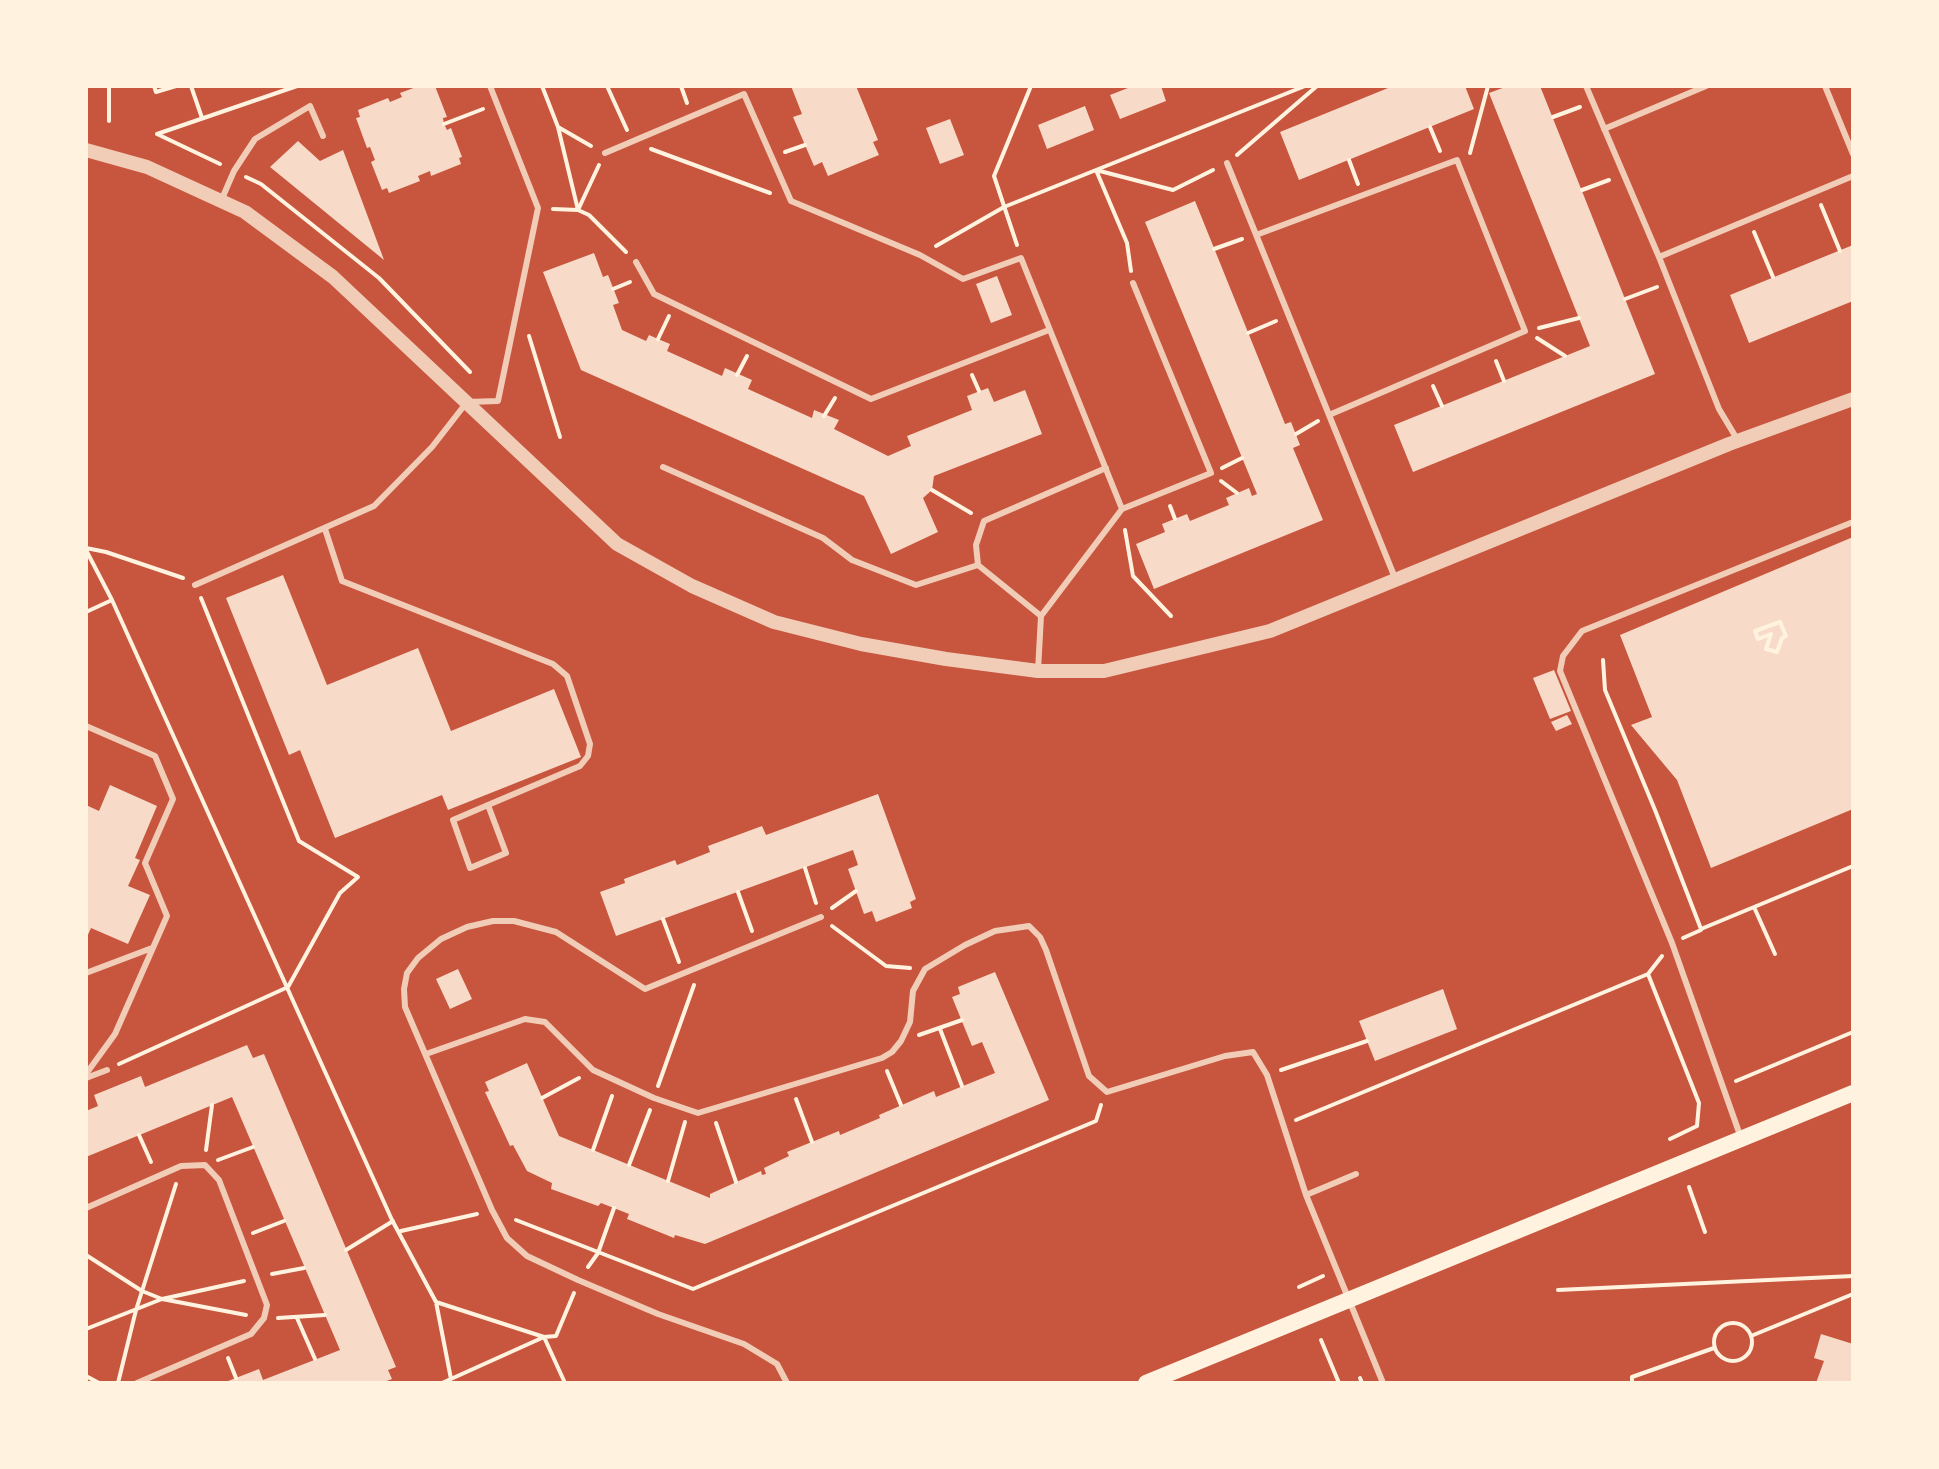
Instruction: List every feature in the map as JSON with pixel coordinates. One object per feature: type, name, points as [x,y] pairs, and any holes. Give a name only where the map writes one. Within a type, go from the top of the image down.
[{"type":"main road","points":[[1146,1383],[1741,1138],[1852,1096]]},
{"type":"street","points":[[86,150],[147,167],[245,212],[333,277],[617,544],[692,586],[774,622],[861,644],[1038,671],[1104,671],[1270,631],[1738,441],[1853,399]]},
{"type":"lane","points":[[195,585],[374,506],[432,447],[467,402],[498,401],[538,208],[490,86]]},
{"type":"lane","points":[[1586,86],[1719,409],[1738,441]]},
{"type":"lane","points":[[1604,129],[1706,86]]},
{"type":"lane","points":[[1825,86],[1853,154]]},
{"type":"lane","points":[[605,153],[744,94],[791,201],[920,255],[963,279],[1021,258],[1122,509]]},
{"type":"lane","points":[[221,201],[234,171],[255,139],[310,106],[323,136]]},
{"type":"lane","points":[[1256,235],[1457,160],[1525,331],[1329,415]]},
{"type":"lane","points":[[1227,163],[1395,578]]},
{"type":"lane","points":[[1659,257],[1853,176]]},
{"type":"lane","points":[[636,262],[654,294],[871,399],[1049,330]]},
{"type":"lane","points":[[1038,671],[1041,616],[1122,509],[1211,473],[1133,283]]},
{"type":"lane","points":[[663,467],[823,538],[852,560],[916,585],[978,565]]},
{"type":"lane","points":[[1041,616],[978,565],[976,545],[984,521],[1106,468]]},
{"type":"lane","points":[[1741,1138],[1672,943],[1560,671],[1563,656],[1582,631],[1853,522]]},
{"type":"lane","points":[[325,529],[342,581],[553,664],[567,676],[590,744],[588,756],[580,766],[488,805],[453,820],[470,868],[506,853],[488,805]]},
{"type":"lane","points":[[86,726],[155,756],[173,799],[145,863],[167,916],[115,1034],[86,1076]]},
{"type":"lane","points":[[787,1383],[777,1364],[744,1344],[658,1314],[527,1256],[507,1238],[492,1210],[405,1007],[404,989],[407,973],[418,958],[441,939],[467,927],[493,921],[514,921],[556,932],[645,989],[821,917]]},
{"type":"lane","points":[[426,1054],[525,1019],[545,1022],[593,1070],[654,1098],[698,1113],[882,1058],[901,1041],[910,1022],[913,991],[925,969],[995,931],[1029,926],[1040,937],[1046,950],[1089,1076],[1107,1092],[1225,1056],[1253,1052],[1267,1075],[1306,1195],[1383,1383]]},
{"type":"lane","points":[[86,973],[152,948]]},
{"type":"lane","points":[[86,1076],[107,1070]]},
{"type":"lane","points":[[86,1208],[181,1166],[205,1165],[219,1180],[259,1277],[267,1305],[264,1318],[251,1334],[137,1383]]},
{"type":"lane","points":[[1306,1195],[1356,1174]]},
{"type":"path","points":[[109,86],[109,121]]},
{"type":"path","points":[[154,86],[156,92],[176,86]]},
{"type":"path","points":[[191,86],[202,118]]},
{"type":"path","points":[[297,86],[157,134],[261,184],[379,278],[470,372]]},
{"type":"path","points":[[542,86],[558,127],[578,210]]},
{"type":"path","points":[[607,86],[632,142],[791,201]]},
{"type":"path","points":[[1021,258],[994,176],[1031,86]]},
{"type":"path","points":[[920,255],[1004,207],[1305,86]]},
{"type":"path","points":[[1096,170],[1173,190],[1227,163],[1317,86]]},
{"type":"path","points":[[1457,160],[1472,152],[1488,86]]},
{"type":"path","points":[[1553,117],[1593,102]]},
{"type":"path","points":[[444,124],[497,104]]},
{"type":"path","points":[[558,127],[605,153],[578,210]]},
{"type":"path","points":[[1430,127],[1445,165]]},
{"type":"path","points":[[772,157],[805,145]]},
{"type":"path","points":[[1349,160],[1362,195]]},
{"type":"path","points":[[1096,170],[1127,243],[1133,283]]},
{"type":"path","points":[[1582,190],[1624,174]]},
{"type":"path","points":[[1816,192],[1840,251]]},
{"type":"path","points":[[553,209],[578,210],[589,215],[636,262]]},
{"type":"path","points":[[1749,220],[1773,277]]},
{"type":"path","points":[[1214,249],[1256,235]]},
{"type":"path","points":[[1625,299],[1669,282]]},
{"type":"path","points":[[518,303],[560,437]]},
{"type":"path","points":[[658,339],[675,304]]},
{"type":"path","points":[[1248,333],[1289,315]]},
{"type":"path","points":[[1525,331],[1579,318]]},
{"type":"path","points":[[1525,331],[1565,356]]},
{"type":"path","points":[[737,375],[754,342]]},
{"type":"path","points":[[1490,346],[1504,381]]},
{"type":"path","points":[[1427,373],[1442,406]]},
{"type":"path","points":[[824,416],[843,385]]},
{"type":"path","points":[[1296,434],[1329,415]]},
{"type":"path","points":[[932,490],[984,521]]},
{"type":"path","points":[[1122,509],[1133,576],[1171,616]]},
{"type":"path","points":[[86,549],[106,552],[195,585],[299,841],[358,877],[340,893],[288,987],[107,1070]]},
{"type":"path","points":[[86,549],[112,600],[392,1220],[436,1302],[451,1379]]},
{"type":"path","points":[[86,612],[112,600]]},
{"type":"path","points":[[1780,622],[1786,636],[1782,638],[1777,652],[1766,649],[1771,634],[1758,639],[1755,631],[1780,622]]},
{"type":"path","points":[[1603,660],[1605,690],[1701,929]]},
{"type":"path","points":[[1284,1125],[1648,974],[1672,943],[1853,866]]},
{"type":"path","points":[[805,868],[821,917],[886,966]]},
{"type":"path","points":[[821,917],[856,891]]},
{"type":"path","points":[[738,892],[756,942]]},
{"type":"path","points":[[1754,907],[1775,954]]},
{"type":"path","points":[[663,919],[682,972]]},
{"type":"path","points":[[629,1165],[702,964]]},
{"type":"path","points":[[1648,974],[1699,1103],[1697,1126],[1670,1139]]},
{"type":"path","points":[[901,1041],[962,1020]]},
{"type":"path","points":[[940,1029],[962,1086]]},
{"type":"path","points":[[1699,1103],[1723,1089],[1853,1032]]},
{"type":"path","points":[[1267,1075],[1367,1041]]},
{"type":"path","points":[[882,1058],[901,1105]]},
{"type":"path","points":[[542,1098],[593,1070]]},
{"type":"path","points":[[593,1150],[617,1081]]},
{"type":"path","points":[[790,1086],[812,1142]]},
{"type":"path","points":[[392,1220],[402,1232],[492,1210],[693,1289],[1096,1121],[1107,1092]]},
{"type":"path","points":[[212,1105],[205,1165],[253,1147]]},
{"type":"path","points":[[712,1109],[736,1182]]},
{"type":"path","points":[[668,1181],[689,1110]]},
{"type":"path","points":[[139,1135],[157,1177]]},
{"type":"path","points":[[118,1383],[136,1310],[181,1166]]},
{"type":"path","points":[[1689,1187],[1705,1232]]},
{"type":"path","points":[[601,1244],[614,1208]]},
{"type":"path","points":[[346,1250],[392,1220]]},
{"type":"path","points":[[243,1238],[284,1221]]},
{"type":"path","points":[[86,1255],[142,1291],[162,1299],[264,1318],[325,1315]]},
{"type":"path","points":[[86,1329],[162,1299],[304,1268]]},
{"type":"path","points":[[1299,1287],[1337,1270]]},
{"type":"path","points":[[1558,1290],[1853,1276]]},
{"type":"path","points":[[1751,1336],[1853,1294]]},
{"type":"path","points":[[442,1383],[544,1337],[556,1336],[572,1298]]},
{"type":"path","points":[[436,1302],[544,1337],[565,1383]]},
{"type":"path","points":[[296,1317],[315,1359]]},
{"type":"path","points":[[1737,1323],[1751,1336],[1751,1348],[1739,1361],[1727,1361],[1714,1348],[1714,1335],[1723,1325],[1737,1323]]},
{"type":"path","points":[[1321,1340],[1339,1383]]},
{"type":"path","points":[[1632,1383],[1632,1377],[1714,1348]]},
{"type":"path","points":[[86,1376],[99,1383]]},
{"type":"building","points":[[419,86],[435,86],[447,117],[443,118],[444,124],[447,130],[451,128],[462,157],[459,158],[461,164],[431,176],[430,171],[418,176],[420,181],[389,193],[387,188],[382,190],[371,162],[375,160],[356,118],[360,117],[358,110],[388,98],[390,102],[402,97],[400,93]]},
{"type":"building","points":[[791,86],[856,86],[878,140],[873,142],[879,155],[828,176],[822,162],[814,166],[793,117],[802,114]]},
{"type":"building","points":[[1133,86],[1161,86],[1166,101],[1120,119],[1110,95]]},
{"type":"building","points":[[1393,86],[1465,86],[1474,109],[1299,180],[1280,132]]},
{"type":"building","points":[[1508,86],[1540,86],[1655,374],[1413,472],[1394,425],[1590,346],[1489,93]]},
{"type":"building","points":[[1085,106],[1094,130],[1047,149],[1038,125]]},
{"type":"building","points":[[950,119],[964,155],[940,164],[926,128]]},
{"type":"building","points":[[298,141],[320,161],[343,150],[384,260],[270,167]]},
{"type":"building","points":[[1195,201],[1285,424],[1291,422],[1300,445],[1293,448],[1323,520],[1154,589],[1136,544],[1165,532],[1162,524],[1187,514],[1190,521],[1229,505],[1226,498],[1249,488],[1252,496],[1257,494],[1145,222]]},
{"type":"building","points":[[1853,245],[1853,301],[1749,343],[1730,295]]},
{"type":"building","points":[[594,253],[603,277],[608,275],[619,303],[613,305],[622,330],[646,341],[649,335],[670,344],[667,351],[722,376],[725,368],[752,380],[748,389],[812,418],[814,410],[839,420],[834,429],[888,456],[911,446],[907,436],[972,410],[967,396],[988,388],[994,402],[1025,390],[1042,434],[934,476],[932,490],[923,498],[938,532],[891,554],[864,496],[581,370],[543,272]]},
{"type":"building","points":[[997,276],[1012,315],[991,323],[976,284]]},
{"type":"building","points":[[1853,537],[1853,809],[1711,868],[1677,780],[1631,725],[1652,717],[1620,635]]},
{"type":"building","points":[[283,575],[327,685],[418,648],[451,731],[554,689],[581,757],[448,810],[442,795],[335,838],[300,750],[289,755],[226,598]]},
{"type":"building","points":[[1554,670],[1571,711],[1550,719],[1533,678]]},
{"type":"building","points":[[1567,715],[1572,724],[1556,731],[1551,722]]},
{"type":"building","points":[[110,785],[157,806],[135,858],[140,860],[128,886],[150,895],[128,944],[91,928],[86,939],[86,805],[99,811]]},
{"type":"building","points":[[878,794],[916,899],[910,902],[912,908],[876,922],[872,911],[864,914],[848,869],[858,865],[853,850],[616,936],[600,892],[625,883],[624,879],[675,860],[677,865],[710,852],[708,846],[762,826],[766,835]]},
{"type":"building","points":[[458,969],[472,999],[450,1009],[436,979]]},
{"type":"building","points":[[995,972],[1049,1100],[705,1244],[675,1235],[674,1238],[627,1219],[629,1214],[551,1189],[552,1183],[527,1171],[513,1145],[510,1146],[485,1092],[489,1091],[485,1082],[527,1063],[559,1136],[710,1198],[710,1194],[761,1171],[762,1175],[766,1174],[764,1168],[789,1156],[787,1152],[839,1131],[840,1135],[934,1091],[936,1097],[995,1073],[982,1042],[972,1046],[952,997],[960,994],[958,987]]},
{"type":"building","points":[[1443,989],[1457,1029],[1375,1061],[1359,1021]]},
{"type":"building","points":[[247,1045],[253,1058],[264,1054],[396,1367],[388,1370],[392,1379],[381,1383],[223,1383],[259,1369],[263,1380],[340,1350],[232,1097],[86,1157],[86,1111],[98,1106],[94,1095],[141,1076],[145,1087]]},
{"type":"building","points":[[1821,1334],[1853,1344],[1853,1383],[1816,1383],[1824,1361],[1814,1358]]}]
